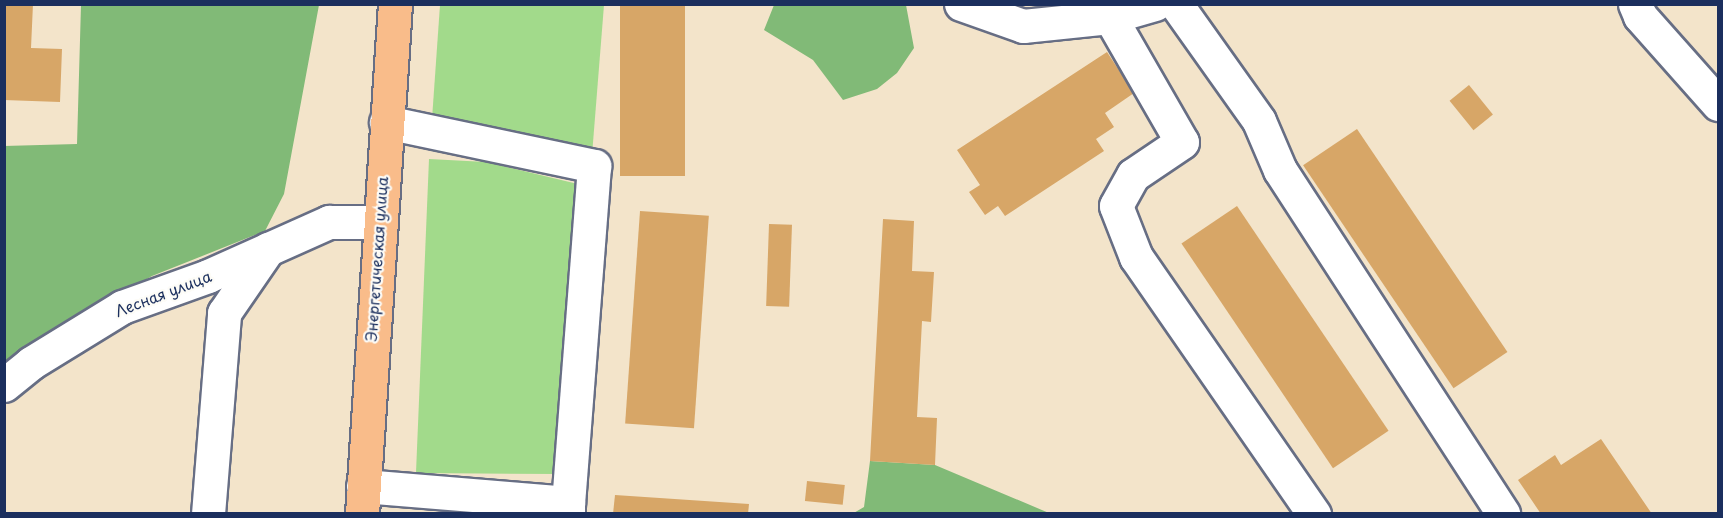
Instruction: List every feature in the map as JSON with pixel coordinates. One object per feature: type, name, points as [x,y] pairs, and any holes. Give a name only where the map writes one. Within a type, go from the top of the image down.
[{"type":"main road","name":"Энергетическая улица","points":[[363,500],[378,222],[395,4]]},
{"type":"street","points":[[961,4],[1023,26],[1110,16],[1155,4]]},
{"type":"street","points":[[1176,4],[1259,121],[1280,170],[1503,513]]},
{"type":"street","points":[[1635,4],[1640,16],[1719,104]]},
{"type":"street","points":[[1110,16],[1182,142],[1133,176],[1116,206],[1136,257],[1314,513]]},
{"type":"street","points":[[363,500],[568,508],[594,166],[386,123]]},
{"type":"street","name":"Лесная улица","points":[[4,385],[31,363],[122,307],[268,249],[329,222],[378,222]]},
{"type":"street","points":[[208,513],[224,313],[268,249]]},
{"type":"green space","points":[[81,5],[319,5],[284,194],[265,231],[152,276],[5,361],[4,146],[77,144]]},
{"type":"green space","points":[[440,5],[604,5],[592,155],[432,119]]},
{"type":"green space","points":[[774,5],[906,5],[914,48],[897,73],[877,89],[843,100],[813,60],[764,30]]},
{"type":"green space","points":[[429,159],[486,162],[582,185],[557,474],[416,473]]},
{"type":"green space","points":[[870,461],[935,465],[1049,513],[852,514],[864,507]]},
{"type":"building","points":[[4,4],[33,4],[31,48],[62,49],[60,102],[4,100]]},
{"type":"building","points":[[620,4],[685,4],[685,176],[620,176]]},
{"type":"building","points":[[1107,52],[1134,93],[1105,113],[1114,127],[1096,139],[1104,151],[1005,216],[998,206],[985,215],[969,192],[980,185],[957,150]]},
{"type":"building","points":[[1469,85],[1493,115],[1473,130],[1450,101]]},
{"type":"building","points":[[1357,129],[1507,352],[1454,388],[1303,165]]},
{"type":"building","points":[[1237,206],[1389,431],[1333,468],[1181,243]]},
{"type":"building","points":[[640,211],[709,216],[694,428],[625,423]]},
{"type":"building","points":[[883,219],[914,221],[912,271],[934,272],[931,322],[922,321],[917,417],[937,418],[935,465],[870,461]]},
{"type":"building","points":[[769,224],[792,225],[789,307],[766,306]]},
{"type":"building","points":[[1601,439],[1652,514],[1541,514],[1518,480],[1555,455],[1561,465]]},
{"type":"building","points":[[807,481],[845,485],[843,505],[805,501]]},
{"type":"building","points":[[615,495],[749,504],[748,514],[613,514]]}]
